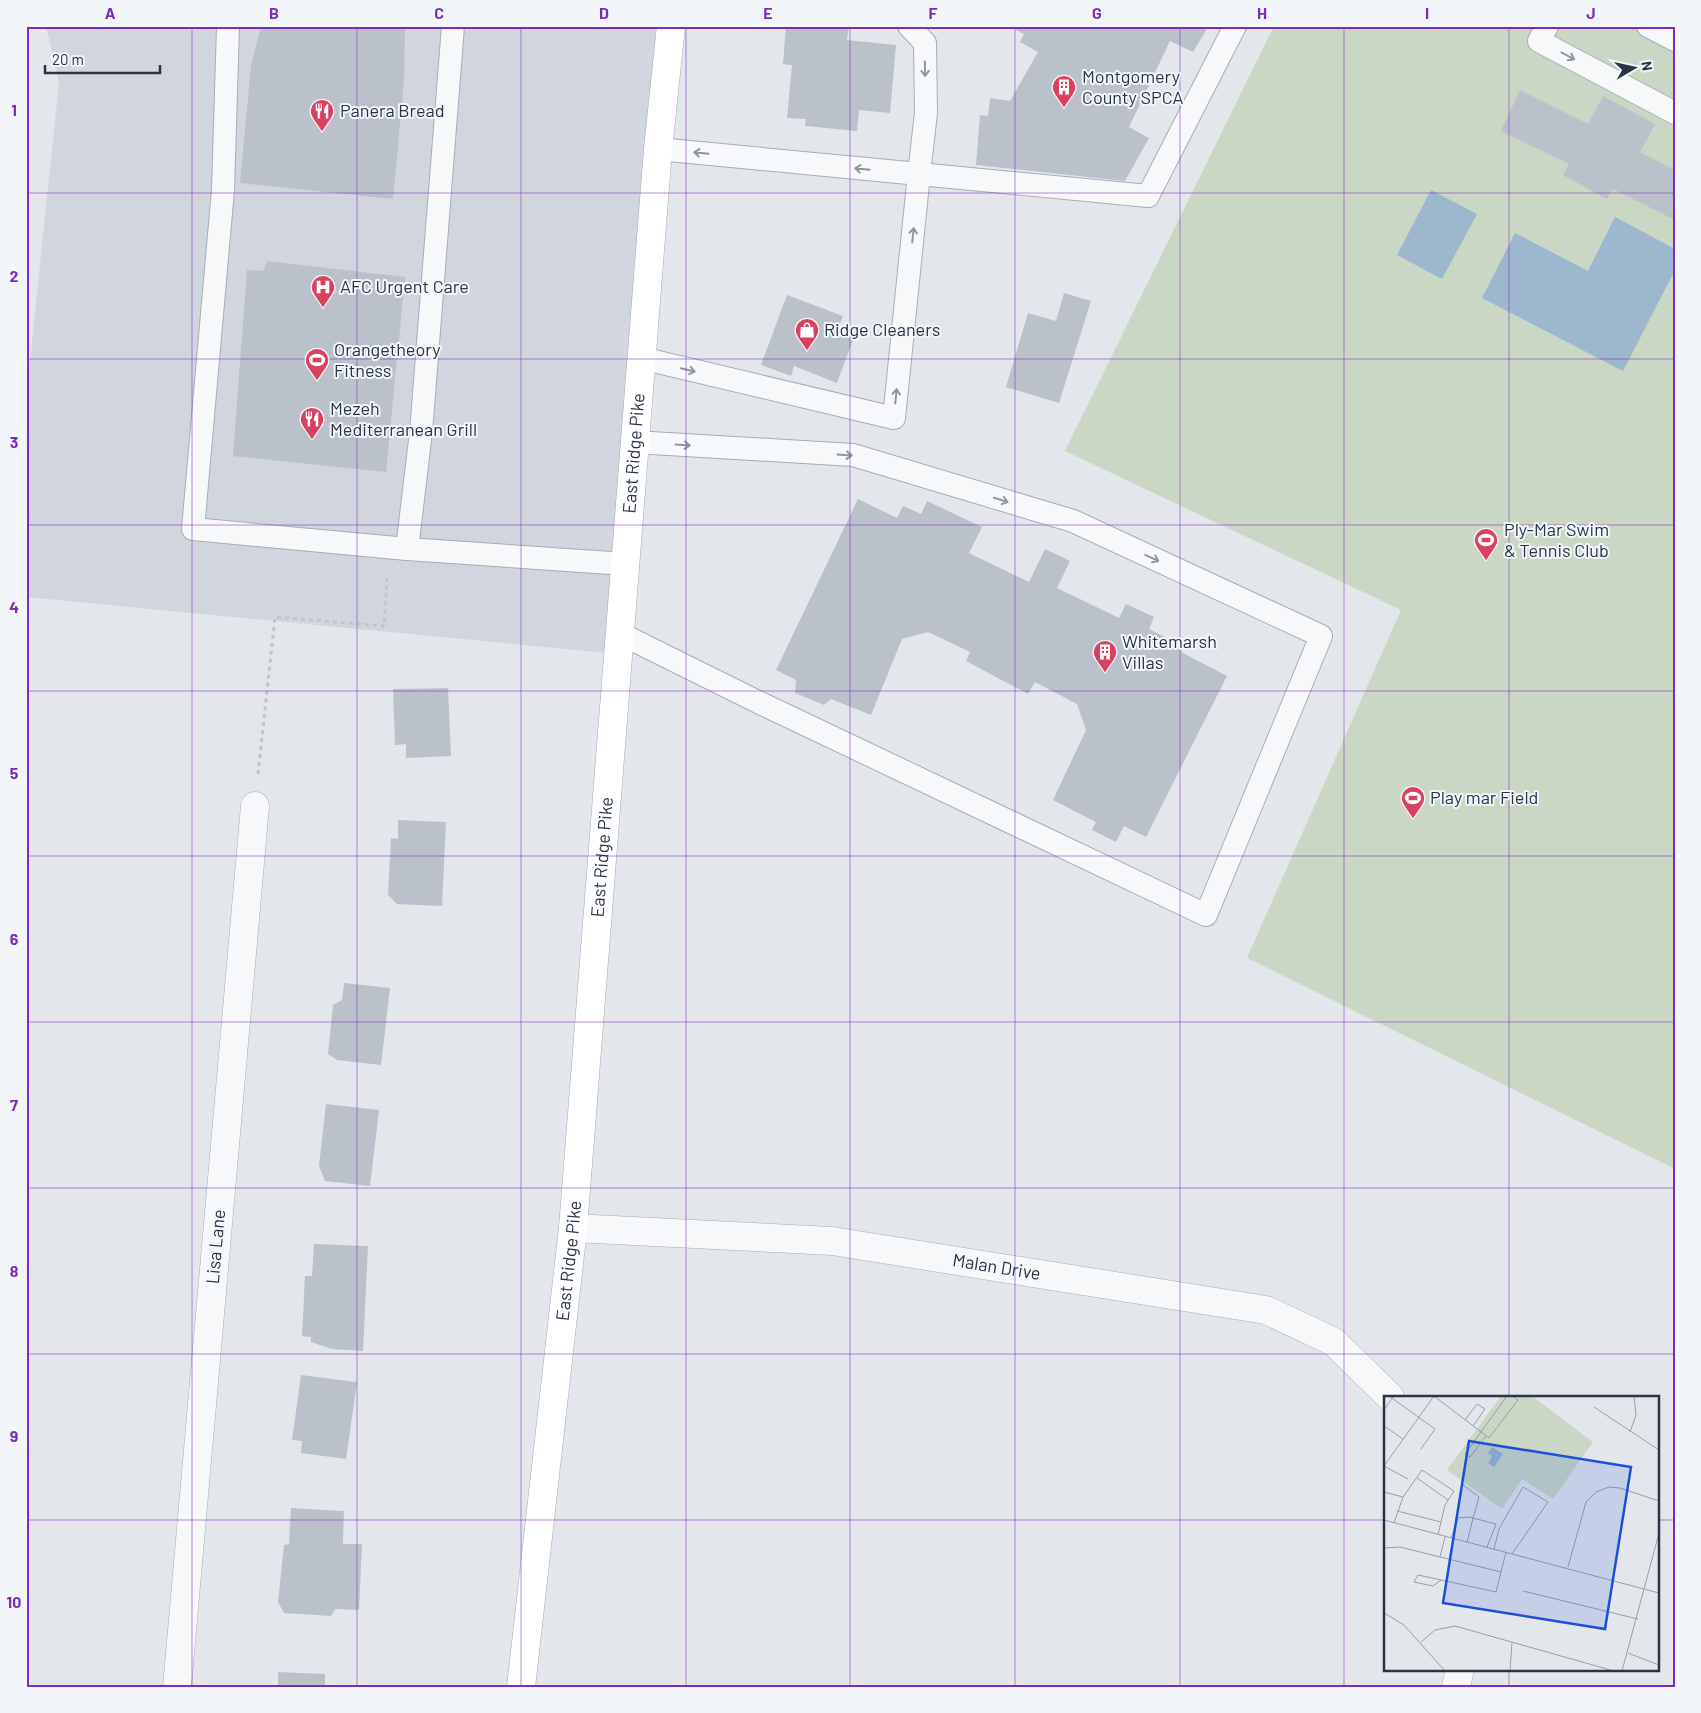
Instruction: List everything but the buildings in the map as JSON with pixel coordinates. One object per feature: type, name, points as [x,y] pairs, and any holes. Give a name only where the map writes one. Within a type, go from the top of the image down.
[{"type":"main road","name":"East Ridge Pike","points":[[521,1687],[572,1228],[658,149],[672,26]]},
{"type":"street","name":"Lisa Lane","points":[[178,1687],[255,806]]},
{"type":"street","name":"Malan Drive","points":[[572,1228],[832,1241],[1266,1310],[1334,1342],[1389,1396]]},
{"type":"street","points":[[1456,1687],[1460,1670]]},
{"type":"lane","points":[[228,26],[223,190],[193,529],[397,548],[625,564]]},
{"type":"lane","points":[[397,548],[421,432],[453,26]]},
{"type":"lane","points":[[641,358],[894,418],[926,113],[924,44],[909,26]]},
{"type":"lane","points":[[658,149],[1148,196],[1235,26]]},
{"type":"lane","points":[[1547,26],[1539,41],[1675,113]]},
{"type":"lane","points":[[1648,26],[1675,40]]},
{"type":"lane","points":[[619,633],[756,701],[1206,915],[1321,636],[1073,521],[853,456],[634,442]]},
{"type":"path","points":[[255,806],[275,617],[384,626],[387,575],[397,548]]},
{"type":"shaded area","points":[[46,26],[671,26],[618,654],[26,597],[26,398],[59,82]]},
{"type":"green space","name":"Ply-Mar Swim & Tennis Club","points":[[1274,26],[1675,26],[1675,1169],[1247,958],[1401,610],[1065,451]]},
{"type":"water","points":[[1431,190],[1477,214],[1442,279],[1397,255]]},
{"type":"water","points":[[1615,217],[1675,249],[1675,270],[1623,371],[1482,298],[1515,233],[1588,271]]},
{"type":"place","name":"Montgomery County SPCA","points":[[1064,108]]},
{"type":"place","name":"Panera Bread","points":[[322,132]]},
{"type":"place","name":"AFC Urgent Care","points":[[323,308]]},
{"type":"place","name":"Ridge Cleaners","points":[[807,351]]},
{"type":"place","name":"Orangetheory Fitness","points":[[317,381]]},
{"type":"place","name":"Mezeh Mediterranean Grill","points":[[312,440]]},
{"type":"place","name":"Ply-Mar Swim & Tennis Club","points":[[1486,561]]},
{"type":"place","name":"Whitemarsh Villas","points":[[1105,673]]},
{"type":"place","name":"Play mar Field","points":[[1413,819]]}]
